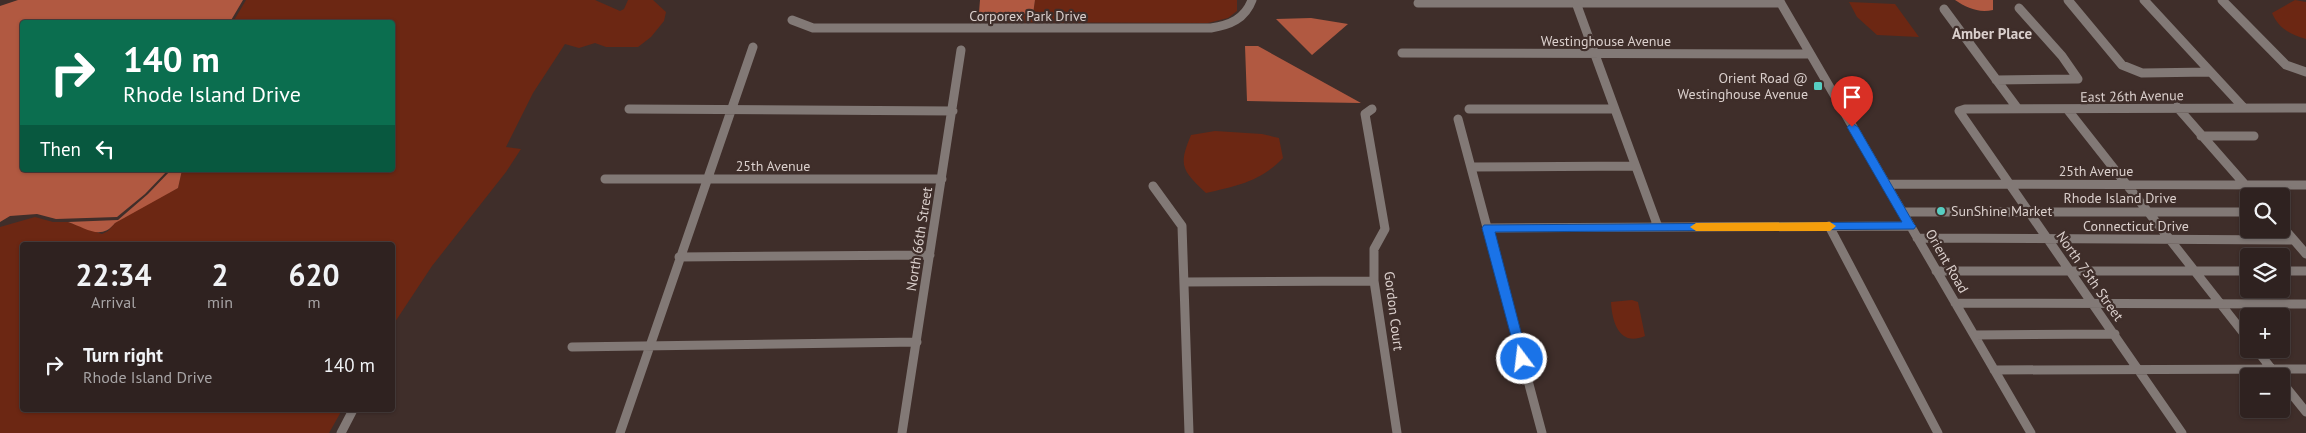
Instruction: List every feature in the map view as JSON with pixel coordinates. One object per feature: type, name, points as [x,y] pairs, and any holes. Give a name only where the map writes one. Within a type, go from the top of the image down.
[{"type":"street","name":"Corporex Park Drive","points":[[792,20],[813,28],[1211,28],[1228,26],[1241,20],[1252,0]]},
{"type":"street","points":[[2068,0],[2122,65],[2142,73],[2210,72]]},
{"type":"street","points":[[2144,0],[2244,108]]},
{"type":"street","points":[[2222,0],[2286,65],[2306,72]]},
{"type":"street","points":[[1576,2],[1658,227]]},
{"type":"street","points":[[1418,3],[1780,2]]},
{"type":"street","name":"Orient Road","points":[[1780,2],[2031,433]]},
{"type":"street","points":[[1996,80],[2078,79],[2062,56],[2018,8]]},
{"type":"street","points":[[1944,9],[2018,109]]},
{"type":"street","points":[[620,433],[679,257],[753,47]]},
{"type":"street","name":"North 66th Street","points":[[902,433],[961,50]]},
{"type":"street","name":"Westinghouse Avenue","points":[[1402,53],[1810,54]]},
{"type":"street","points":[[2177,108],[2248,188]]},
{"type":"street","name":"East 26th Avenue","points":[[1959,111],[1965,109],[2306,108]]},
{"type":"street","points":[[629,109],[953,111]]},
{"type":"street","name":"Gordon Court","points":[[1372,109],[1365,114],[1385,228],[1374,248],[1374,281],[1397,433]]},
{"type":"street","points":[[1469,109],[1614,109]]},
{"type":"street","points":[[2067,109],[2240,329]]},
{"type":"street","name":"North 75th Street","points":[[1959,111],[2182,433]]},
{"type":"street","points":[[1458,119],[1542,433]]},
{"type":"street","points":[[2201,136],[2254,136]]},
{"type":"street","points":[[1472,167],[1635,166]]},
{"type":"street","name":"25th Avenue","points":[[605,179],[942,179]]},
{"type":"street","name":"25th Avenue","points":[[1886,184],[2306,185]]},
{"type":"street","points":[[1153,186],[1182,226],[1189,433]]},
{"type":"street","name":"Rhode Island Drive","points":[[1902,212],[2240,212]]},
{"type":"street","points":[[1829,226],[1938,433]]},
{"type":"street","points":[[1488,228],[1910,226]]},
{"type":"street","points":[[2290,235],[2306,254]]},
{"type":"street","name":"Connecticut Drive","points":[[1917,238],[2294,240]]},
{"type":"street","points":[[679,257],[930,256]]},
{"type":"street","points":[[1936,271],[2240,271]]},
{"type":"street","points":[[2290,271],[2306,271]]},
{"type":"street","points":[[1185,282],[1374,281]]},
{"type":"street","points":[[1955,303],[2306,304]]},
{"type":"street","points":[[1974,335],[2115,334]]},
{"type":"street","points":[[572,347],[917,342]]},
{"type":"street","points":[[2263,358],[2271,368]]},
{"type":"street","points":[[1994,370],[2139,369],[2240,372]]},
{"type":"street","points":[[2290,371],[2306,369]]},
{"type":"street","points":[[2290,392],[2306,412]]},
{"type":"street","points":[[341,433],[352,412]]},
{"type":"shaded area","points":[[18,0],[243,0],[231,20],[20,20],[20,172],[166,172],[145,194],[117,217],[56,219],[37,214],[10,216],[0,222],[0,6]]},
{"type":"shaded area","points":[[246,0],[595,0],[620,11],[624,9],[628,0],[653,0],[666,12],[664,21],[651,37],[638,47],[606,47],[595,43],[579,48],[565,44],[533,93],[506,147],[521,149],[506,172],[432,266],[395,322],[395,242],[20,242],[20,412],[341,412],[329,433],[0,433],[0,227],[35,217],[53,222],[68,222],[102,234],[108,231],[115,223],[142,206],[178,188],[182,172],[395,172],[395,20],[234,20]]},
{"type":"shaded area","points":[[980,0],[1035,0],[1033,14],[979,13]]},
{"type":"shaded area","points":[[1035,0],[1237,0],[1237,11],[1228,18],[1208,23],[978,22],[979,13],[1033,14]]},
{"type":"shaded area","points":[[1955,0],[1993,0],[1993,10],[1982,11],[1973,9]]},
{"type":"shaded area","points":[[2295,0],[2306,2],[2306,39],[2282,27],[2272,13]]},
{"type":"shaded area","points":[[1849,2],[1895,4],[1919,37],[1877,35],[1857,17]]},
{"type":"shaded area","points":[[1311,18],[1348,24],[1312,55],[1276,19]]},
{"type":"shaded area","points":[[1245,46],[1258,46],[1361,103],[1247,101]]},
{"type":"shaded area","points":[[1215,131],[1262,134],[1279,138],[1283,158],[1256,178],[1206,193],[1187,173],[1184,154],[1191,135]]},
{"type":"shaded area","points":[[169,172],[182,172],[178,188],[104,231],[93,232],[68,222],[118,220],[148,194]]},
{"type":"shaded area","points":[[1632,300],[1638,302],[1645,336],[1636,339],[1624,336],[1619,331],[1613,318],[1611,302]]},
{"type":"slow traffic","points":[[1696,227],[1830,226]]},
{"type":"place","name":"Orient Road @ Westinghouse Avenue","points":[[1818,86]]},
{"type":"place","name":"SunShine Market","points":[[1941,211]]},
{"type":"district","name":"Amber Place","points":[[1992,33]]},
{"type":"route","points":[[1522,359],[1488,228],[1910,226],[1852,127]]}]
